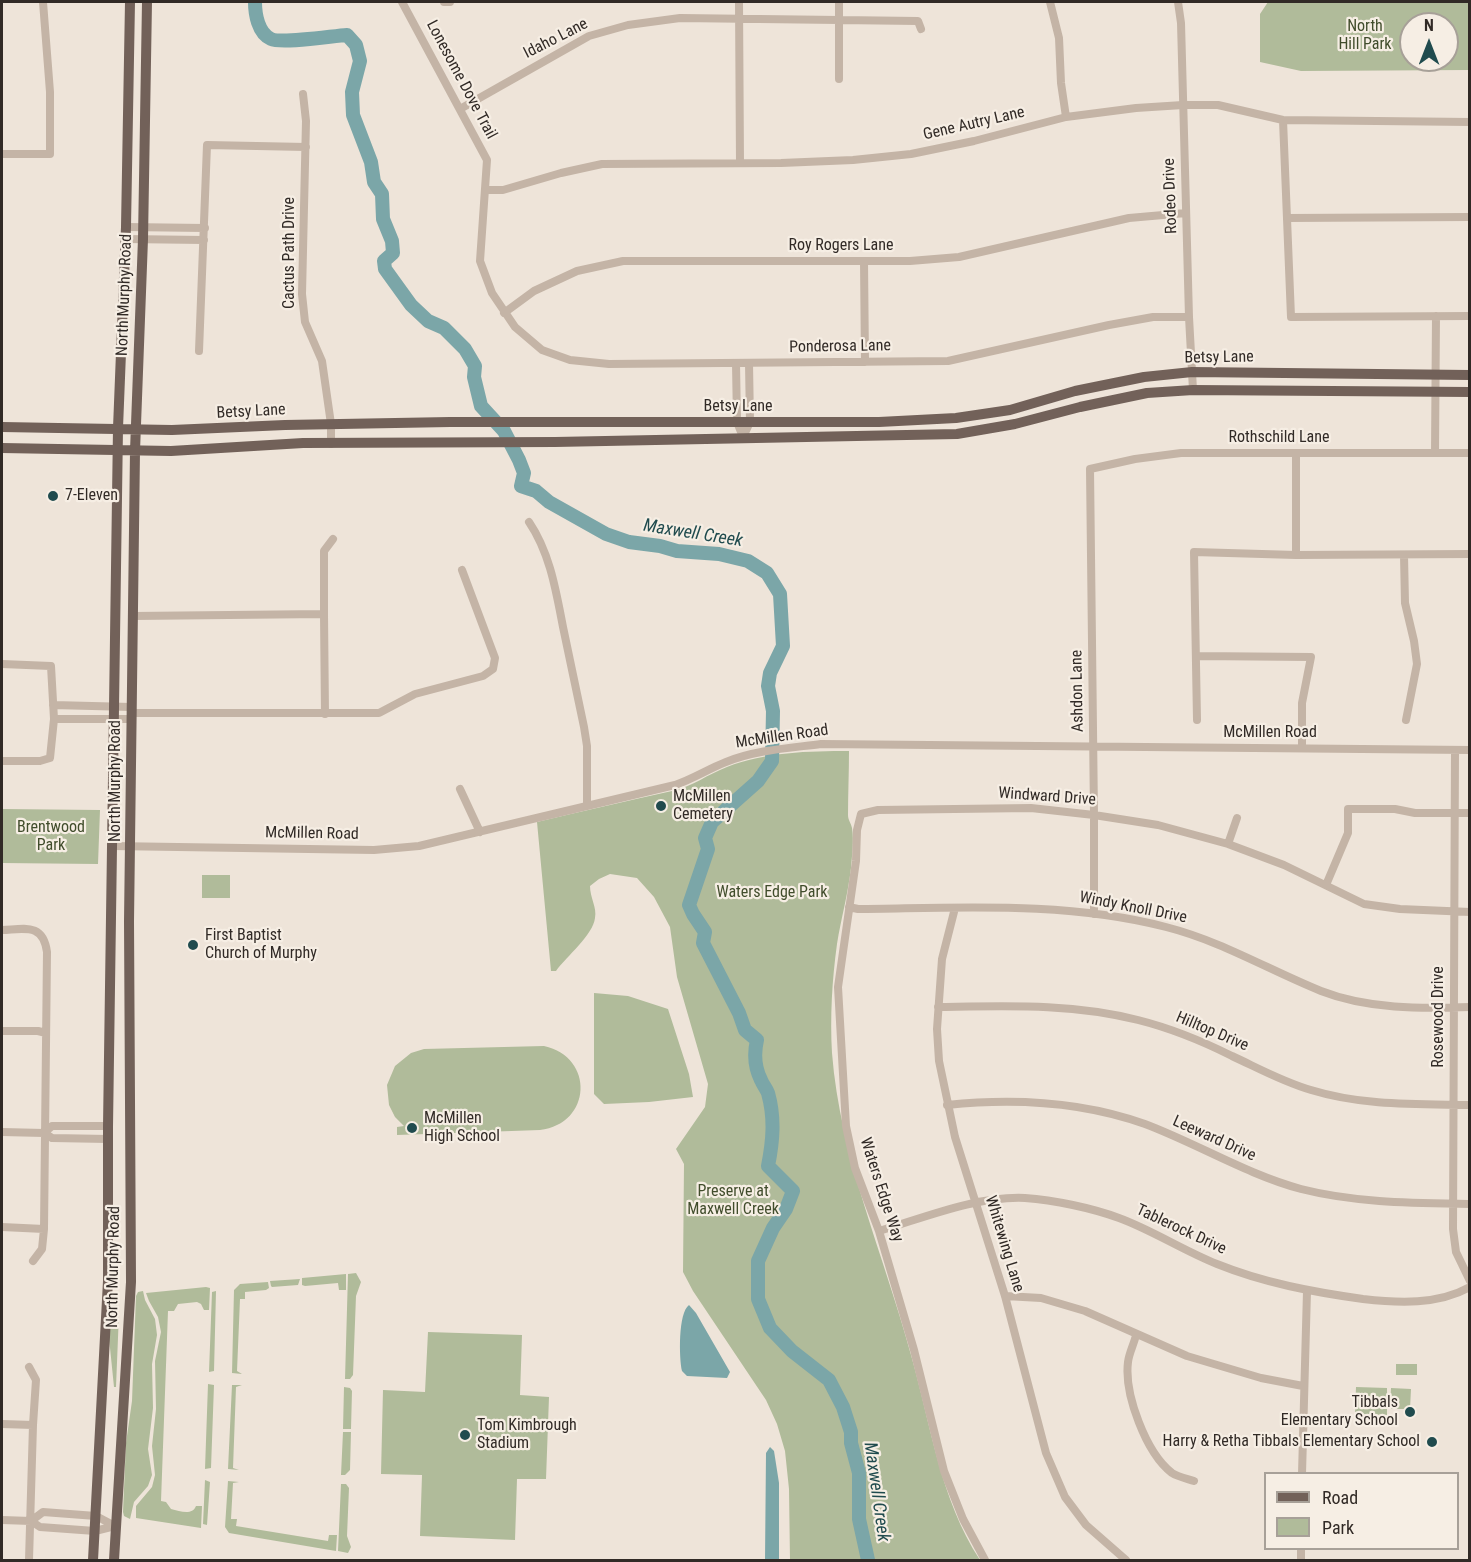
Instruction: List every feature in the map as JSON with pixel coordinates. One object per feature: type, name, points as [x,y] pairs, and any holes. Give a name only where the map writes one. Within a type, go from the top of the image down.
[{"type":"main road","name":"North Murphy Road","points":[[93,1560],[108,1281],[108,1126],[118,428],[126,227],[130,2]]},
{"type":"main road","name":"North Murphy Road","points":[[114,1560],[131,1282],[131,713],[135,429],[143,239],[147,2]]},
{"type":"main road","name":"Betsy Lane","points":[[2,427],[209,429],[450,422],[879,422],[956,418],[1010,410],[1075,391],[1144,377],[1192,372],[1470,375]]},
{"type":"main road","name":"Betsy Lane","points":[[2,448],[171,451],[284,444],[555,442],[957,434],[1015,424],[1080,407],[1148,393],[1193,390],[1470,392]]},
{"type":"street","points":[[2,153],[50,154],[50,92],[43,2]]},
{"type":"street","name":"Lonesome Dove Trail","points":[[402,2],[487,160],[480,261],[492,293],[504,313]]},
{"type":"street","points":[[444,2],[450,2]]},
{"type":"street","points":[[740,2],[740,163]]},
{"type":"street","points":[[839,2],[839,79]]},
{"type":"street","points":[[1050,2],[1059,38],[1061,83],[1066,117]]},
{"type":"street","name":"Rodeo Drive","points":[[1178,2],[1181,23],[1193,390]]},
{"type":"street","name":"Idaho Lane","points":[[460,109],[589,36],[628,26],[680,18],[740,18],[918,21],[921,29]]},
{"type":"street","name":"Cactus Path Drive","points":[[303,94],[306,147],[302,294],[305,322],[322,361],[331,424],[331,444]]},
{"type":"street","name":"Gene Autry Lane","points":[[485,190],[503,190],[602,164],[853,160],[912,154],[974,141],[1066,117],[1136,108],[1218,105],[1283,120],[1470,122]]},
{"type":"street","points":[[1283,120],[1291,317],[1470,316]]},
{"type":"street","points":[[199,351],[207,145],[306,147]]},
{"type":"street","name":"Roy Rogers Lane","points":[[504,313],[534,291],[577,271],[623,261],[910,261],[959,257],[1129,218],[1186,213]]},
{"type":"street","points":[[1287,218],[1470,217]]},
{"type":"street","points":[[126,227],[205,228]]},
{"type":"street","points":[[125,239],[204,240]]},
{"type":"street","points":[[864,261],[865,362]]},
{"type":"street","name":"Ponderosa Lane","points":[[504,313],[515,327],[542,350],[570,360],[609,364],[948,361],[1109,325],[1153,317],[1189,317]]},
{"type":"street","points":[[1435,453],[1436,316]]},
{"type":"street","points":[[736,363],[737,422],[743,437]]},
{"type":"street","points":[[743,437],[750,422],[749,363]]},
{"type":"street","name":"Rothschild Lane","points":[[1090,468],[1181,453],[1470,453]]},
{"type":"street","points":[[1296,453],[1296,555]]},
{"type":"street","name":"Ashdon Lane","points":[[1090,468],[1094,914]]},
{"type":"street","points":[[529,522],[538,535],[546,554],[554,583],[584,727],[587,746],[587,805]]},
{"type":"street","points":[[325,714],[324,550],[333,539]]},
{"type":"street","points":[[1197,720],[1194,552],[1296,555],[1470,554]]},
{"type":"street","points":[[1404,555],[1405,603],[1417,664],[1406,720]]},
{"type":"street","points":[[53,705],[115,707],[131,713],[379,713],[415,694],[489,673],[495,664],[495,658],[462,570]]},
{"type":"street","points":[[133,616],[324,614]]},
{"type":"street","points":[[1196,656],[1311,657],[1302,703],[1302,748]]},
{"type":"street","points":[[2,664],[51,666],[54,719],[50,758],[40,761],[2,760]]},
{"type":"street","points":[[54,719],[115,719],[131,713]]},
{"type":"street","name":"McMillen Road","points":[[112,846],[374,850],[418,846],[675,785],[726,761],[753,754],[821,744],[1470,750]]},
{"type":"street","name":"Rosewood Drive","points":[[1455,750],[1453,1229],[1456,1252],[1470,1281]]},
{"type":"street","points":[[460,789],[480,832]]},
{"type":"street","name":"Windward Drive","points":[[861,814],[878,810],[1031,808],[1094,814],[1158,825],[1228,844],[1284,865],[1364,904],[1400,909],[1470,912]]},
{"type":"street","points":[[1326,885],[1348,833],[1348,809],[1395,809],[1415,813],[1470,813]]},
{"type":"street","name":"Waters Edge Way","points":[[861,814],[857,830],[856,861],[838,987],[846,1126],[855,1168],[879,1231],[914,1350],[944,1472],[963,1519],[985,1560]]},
{"type":"street","points":[[1228,844],[1237,818]]},
{"type":"street","name":"Windy Knoll Drive","points":[[849,907],[858,909],[1029,910],[1094,914],[1166,927],[1210,941],[1323,992],[1373,1004],[1470,1007]]},
{"type":"street","name":"Whitewing Lane","points":[[954,909],[942,959],[938,1008],[939,1061],[947,1105],[1005,1296],[1046,1454],[1065,1497],[1086,1525],[1126,1560]]},
{"type":"street","points":[[2,930],[30,929],[42,934],[47,952],[44,1229],[42,1248],[33,1261]]},
{"type":"street","name":"Hilltop Drive","points":[[938,1008],[1024,1005],[1108,1013],[1167,1028],[1268,1074],[1310,1090],[1375,1103],[1422,1106],[1470,1105]]},
{"type":"street","points":[[2,1031],[46,1033]]},
{"type":"street","name":"Leeward Drive","points":[[947,1105],[1008,1102],[1070,1106],[1102,1111],[1145,1124],[1259,1176],[1302,1189],[1375,1201],[1470,1204]]},
{"type":"street","points":[[44,1133],[52,1126],[108,1126]]},
{"type":"street","points":[[2,1132],[44,1133],[52,1138],[108,1139]]},
{"type":"street","name":"Tablerock Drive","points":[[879,1231],[975,1203],[1024,1198],[1064,1204],[1118,1218],[1219,1265],[1307,1291],[1386,1302],[1426,1301],[1455,1295],[1470,1287]]},
{"type":"street","points":[[2,1227],[44,1229]]},
{"type":"street","points":[[1302,1472],[1307,1291]]},
{"type":"street","points":[[1005,1296],[1041,1298],[1085,1311],[1186,1356],[1261,1378],[1303,1386]]},
{"type":"street","points":[[1136,1335],[1128,1361],[1128,1381],[1138,1422],[1146,1439],[1173,1474],[1194,1481]]},
{"type":"street","points":[[29,1367],[36,1380],[29,1560]]},
{"type":"street","points":[[2,1424],[33,1425]]},
{"type":"street","points":[[31,1521],[44,1512],[96,1516],[115,1526]]},
{"type":"street","points":[[2,1520],[31,1521],[40,1527],[95,1531],[115,1526]]},
{"type":"green space","name":"North Hill Park","points":[[1268,2],[1469,2],[1469,70],[1459,70],[1459,12],[1399,12],[1399,70],[1301,71],[1260,62],[1260,14]]},
{"type":"green space","points":[[849,751],[848,818],[853,833],[852,853],[837,944],[831,1026],[837,1092],[853,1168],[900,1318],[938,1461],[955,1512],[980,1560],[790,1560],[789,1489],[785,1451],[777,1424],[766,1400],[693,1291],[683,1272],[684,1164],[676,1149],[705,1107],[708,1084],[677,977],[670,927],[654,897],[637,878],[610,874],[599,879],[590,886],[595,918],[590,931],[556,971],[551,971],[537,822],[679,789],[727,767],[756,758],[803,752]]},
{"type":"green space","name":"Brentwood Park","points":[[2,809],[100,810],[98,864],[2,863]]},
{"type":"green space","points":[[202,875],[230,875],[230,898],[202,898]]},
{"type":"green space","points":[[594,993],[628,996],[668,1009],[689,1074],[693,1097],[604,1104],[594,1094]]},
{"type":"green space","points":[[544,1046],[561,1053],[572,1063],[579,1076],[581,1090],[578,1104],[570,1116],[557,1125],[540,1130],[397,1135],[397,1127],[404,1126],[395,1117],[389,1105],[387,1085],[395,1066],[411,1053],[424,1049]]},
{"type":"green space","points":[[356,1273],[361,1282],[356,1296],[353,1375],[350,1379],[345,1379],[348,1274]]},
{"type":"green space","points":[[346,1274],[346,1290],[339,1290],[338,1283],[302,1285],[302,1278]]},
{"type":"green space","points":[[300,1279],[298,1285],[272,1287],[270,1281]]},
{"type":"green space","points":[[268,1282],[269,1288],[266,1290],[245,1292],[245,1299],[240,1299],[237,1371],[242,1374],[232,1373],[234,1290],[240,1284]]},
{"type":"green space","points":[[210,1288],[209,1310],[204,1310],[197,1302],[178,1304],[174,1311],[168,1311],[161,1501],[166,1502],[171,1509],[182,1512],[189,1512],[196,1506],[202,1506],[201,1528],[136,1518],[136,1506],[152,1487],[155,1475],[152,1446],[156,1409],[155,1361],[161,1332],[158,1317],[146,1293]]},
{"type":"green space","points":[[143,1291],[155,1319],[157,1335],[152,1364],[153,1408],[148,1449],[152,1475],[148,1486],[134,1502],[130,1519],[124,1516],[123,1512],[126,1443],[132,1401],[136,1296],[138,1292]]},
{"type":"green space","points":[[216,1291],[214,1371],[209,1372],[212,1292]]},
{"type":"green space","points":[[113,1304],[117,1305],[119,1313],[116,1387],[114,1387],[109,1338]]},
{"type":"green space","name":"Tom Kimbrough Stadium","points":[[428,1332],[522,1335],[520,1395],[549,1397],[546,1479],[517,1479],[515,1540],[420,1536],[422,1475],[381,1474],[383,1390],[425,1392]]},
{"type":"green space","points":[[1396,1364],[1417,1364],[1417,1375],[1396,1375]]},
{"type":"green space","points":[[208,1384],[214,1385],[211,1468],[205,1469]]},
{"type":"green space","points":[[232,1385],[242,1385],[236,1387],[233,1468],[239,1470],[228,1469]]},
{"type":"green space","points":[[344,1387],[352,1391],[351,1429],[343,1429]]},
{"type":"green space","points":[[1356,1387],[1387,1388],[1387,1415],[1355,1414]]},
{"type":"green space","points":[[1391,1388],[1411,1389],[1410,1409],[1390,1409]]},
{"type":"green space","points":[[343,1432],[351,1432],[350,1470],[345,1475],[341,1475]]},
{"type":"green space","points":[[205,1480],[210,1482],[207,1525],[203,1524]]},
{"type":"green space","points":[[228,1481],[239,1482],[233,1483],[231,1519],[237,1519],[236,1526],[328,1541],[329,1535],[337,1535],[336,1551],[229,1533],[225,1527]]},
{"type":"green space","points":[[341,1484],[346,1484],[349,1488],[347,1536],[351,1547],[348,1553],[338,1551]]},
{"type":"water","points":[[689,1305],[730,1372],[727,1378],[687,1376],[682,1371],[681,1326],[685,1310]]},
{"type":"water","points":[[770,1447],[774,1451],[779,1483],[779,1560],[765,1560],[766,1453]]},
{"type":"waterway","name":"Maxwell Creek","points":[[255,2],[260,28],[271,39],[296,40],[347,35],[356,45],[360,61],[352,92],[353,115],[371,162],[374,182],[382,194],[383,219],[392,241],[393,253],[384,261],[385,269],[411,305],[428,321],[444,328],[465,349],[475,366],[474,377],[481,406],[504,431],[519,460],[524,473],[521,486],[536,491],[549,502],[606,534],[629,542],[677,551],[719,554],[748,561],[767,573],[780,594],[783,646],[770,673],[768,686],[773,711],[772,761],[758,781],[712,822],[705,838],[708,849],[689,905],[705,932],[703,943],[739,1013],[745,1030],[757,1040],[756,1065],[768,1093],[772,1111],[772,1139],[768,1166],[793,1191],[758,1261],[758,1299],[770,1328],[792,1351],[829,1380],[843,1407],[851,1432],[851,1443],[859,1473],[859,1519],[868,1560]]},
{"type":"place","name":"7-Eleven","points":[[53,496]]},
{"type":"place","name":"McMillen Cemetery","points":[[661,806]]},
{"type":"place","name":"First Baptist Church of Murphy","points":[[193,945]]},
{"type":"place","name":"McMillen High School","points":[[412,1128]]},
{"type":"place","name":"Tibbals Elementary School","points":[[1410,1412]]},
{"type":"place","name":"Tom Kimbrough Stadium","points":[[465,1435]]},
{"type":"place","name":"Harry & Retha Tibbals Elementary School","points":[[1432,1442]]},
{"type":"park label","name":"Waters Edge Park","points":[[772,893]]},
{"type":"park label","name":"Preserve at Maxwell Creek","points":[[733,1201]]}]
